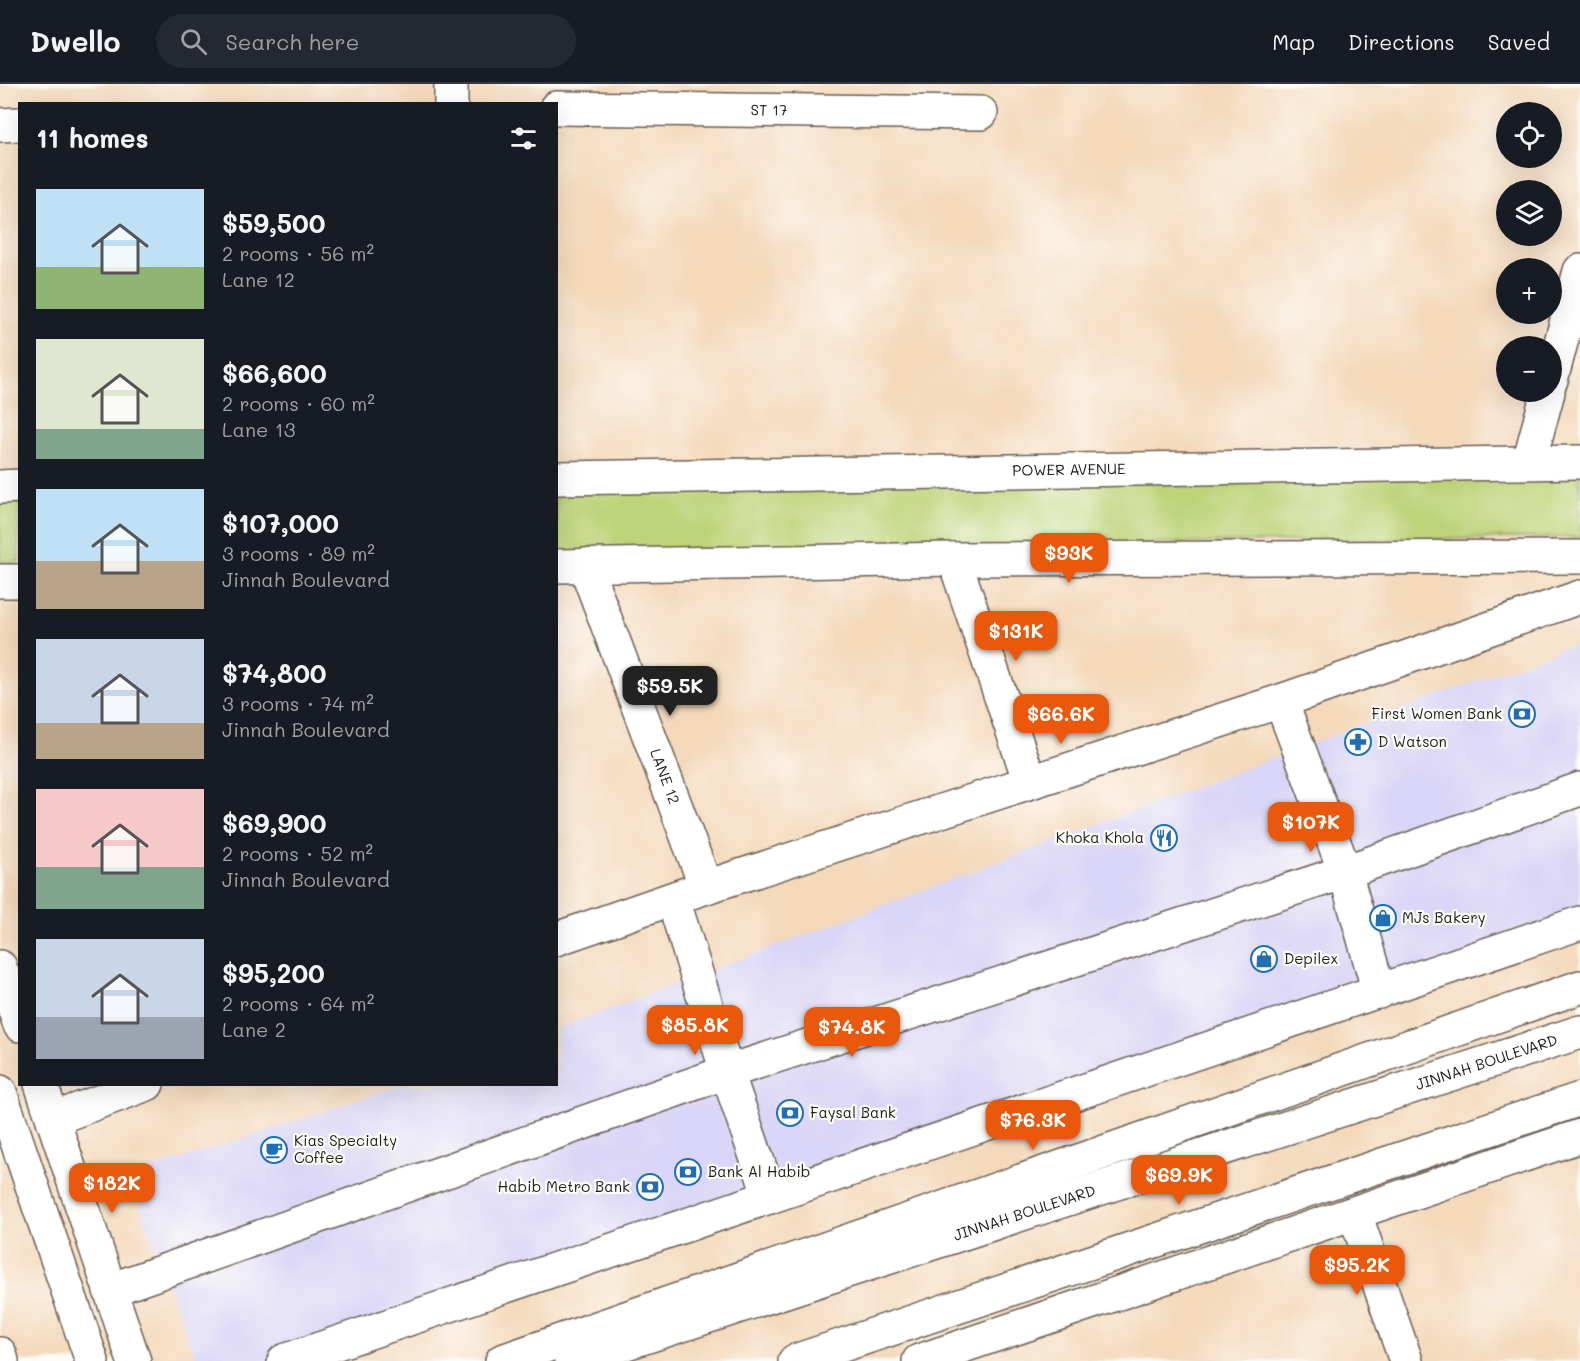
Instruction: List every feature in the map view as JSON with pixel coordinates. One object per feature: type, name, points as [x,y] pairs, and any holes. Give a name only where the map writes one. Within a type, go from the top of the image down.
[{"type":"street","points":[[451,84],[451,102]]},
{"type":"street","name":"ST 17","points":[[558,108],[981,112]]},
{"type":"street","points":[[0,125],[18,124]]},
{"type":"street","points":[[1562,339],[1580,271]]},
{"type":"street","points":[[1529,462],[1545,402]]},
{"type":"street","name":"POWER AVENUE","points":[[558,478],[1580,462]]},
{"type":"street","points":[[0,486],[18,486]]},
{"type":"street","points":[[571,566],[954,559],[1580,557]]},
{"type":"street","points":[[954,559],[1030,782]]},
{"type":"street","name":"LANE 12","points":[[571,566],[706,887]]},
{"type":"street","points":[[0,581],[18,581]]},
{"type":"street","points":[[558,938],[706,887],[1281,701],[1580,597]]},
{"type":"street","points":[[1281,701],[1346,872],[1379,992]]},
{"type":"street","points":[[110,1290],[727,1072],[1346,872],[1580,789]]},
{"type":"street","points":[[673,898],[727,1072],[770,1197]]},
{"type":"street","points":[[284,1361],[1580,923]]},
{"type":"street","points":[[0,967],[18,1019]]},
{"type":"street","points":[[502,1361],[1580,987]]},
{"type":"street","name":"JINNAH BOULEVARD","points":[[571,1361],[1580,1032]]},
{"type":"street","points":[[42,1086],[134,1361]]},
{"type":"street","points":[[53,1119],[142,1086]]},
{"type":"street","points":[[0,1092],[92,1361]]},
{"type":"street","points":[[795,1361],[1580,1099]]},
{"type":"street","points":[[919,1361],[1580,1136]]},
{"type":"street","points":[[1355,1214],[1407,1361]]},
{"type":"street","points":[[0,1354],[2,1361]]},
{"type":"shaded area","points":[[1580,642],[1580,915],[272,1361],[197,1361],[129,1177],[399,1086],[558,1086],[558,1029]]},
{"type":"green space","points":[[1580,471],[1580,537],[558,553],[558,488]]},
{"type":"green space","points":[[18,497],[18,562],[0,562],[0,498]]},
{"type":"place","name":"First Women Bank","points":[[1522,714]]},
{"type":"place","name":"D Watson","points":[[1358,742]]},
{"type":"place","name":"Khoka Khola","points":[[1164,838]]},
{"type":"place","name":"MJs Bakery","points":[[1383,918]]},
{"type":"place","name":"Depilex","points":[[1264,959]]},
{"type":"place","name":"Faysal Bank","points":[[790,1113]]},
{"type":"place","name":"Kias Specialty Coffee","points":[[274,1150]]},
{"type":"place","name":"Bank Al Habib","points":[[688,1172]]},
{"type":"place","name":"Habib Metro Bank","points":[[650,1187]]}]
